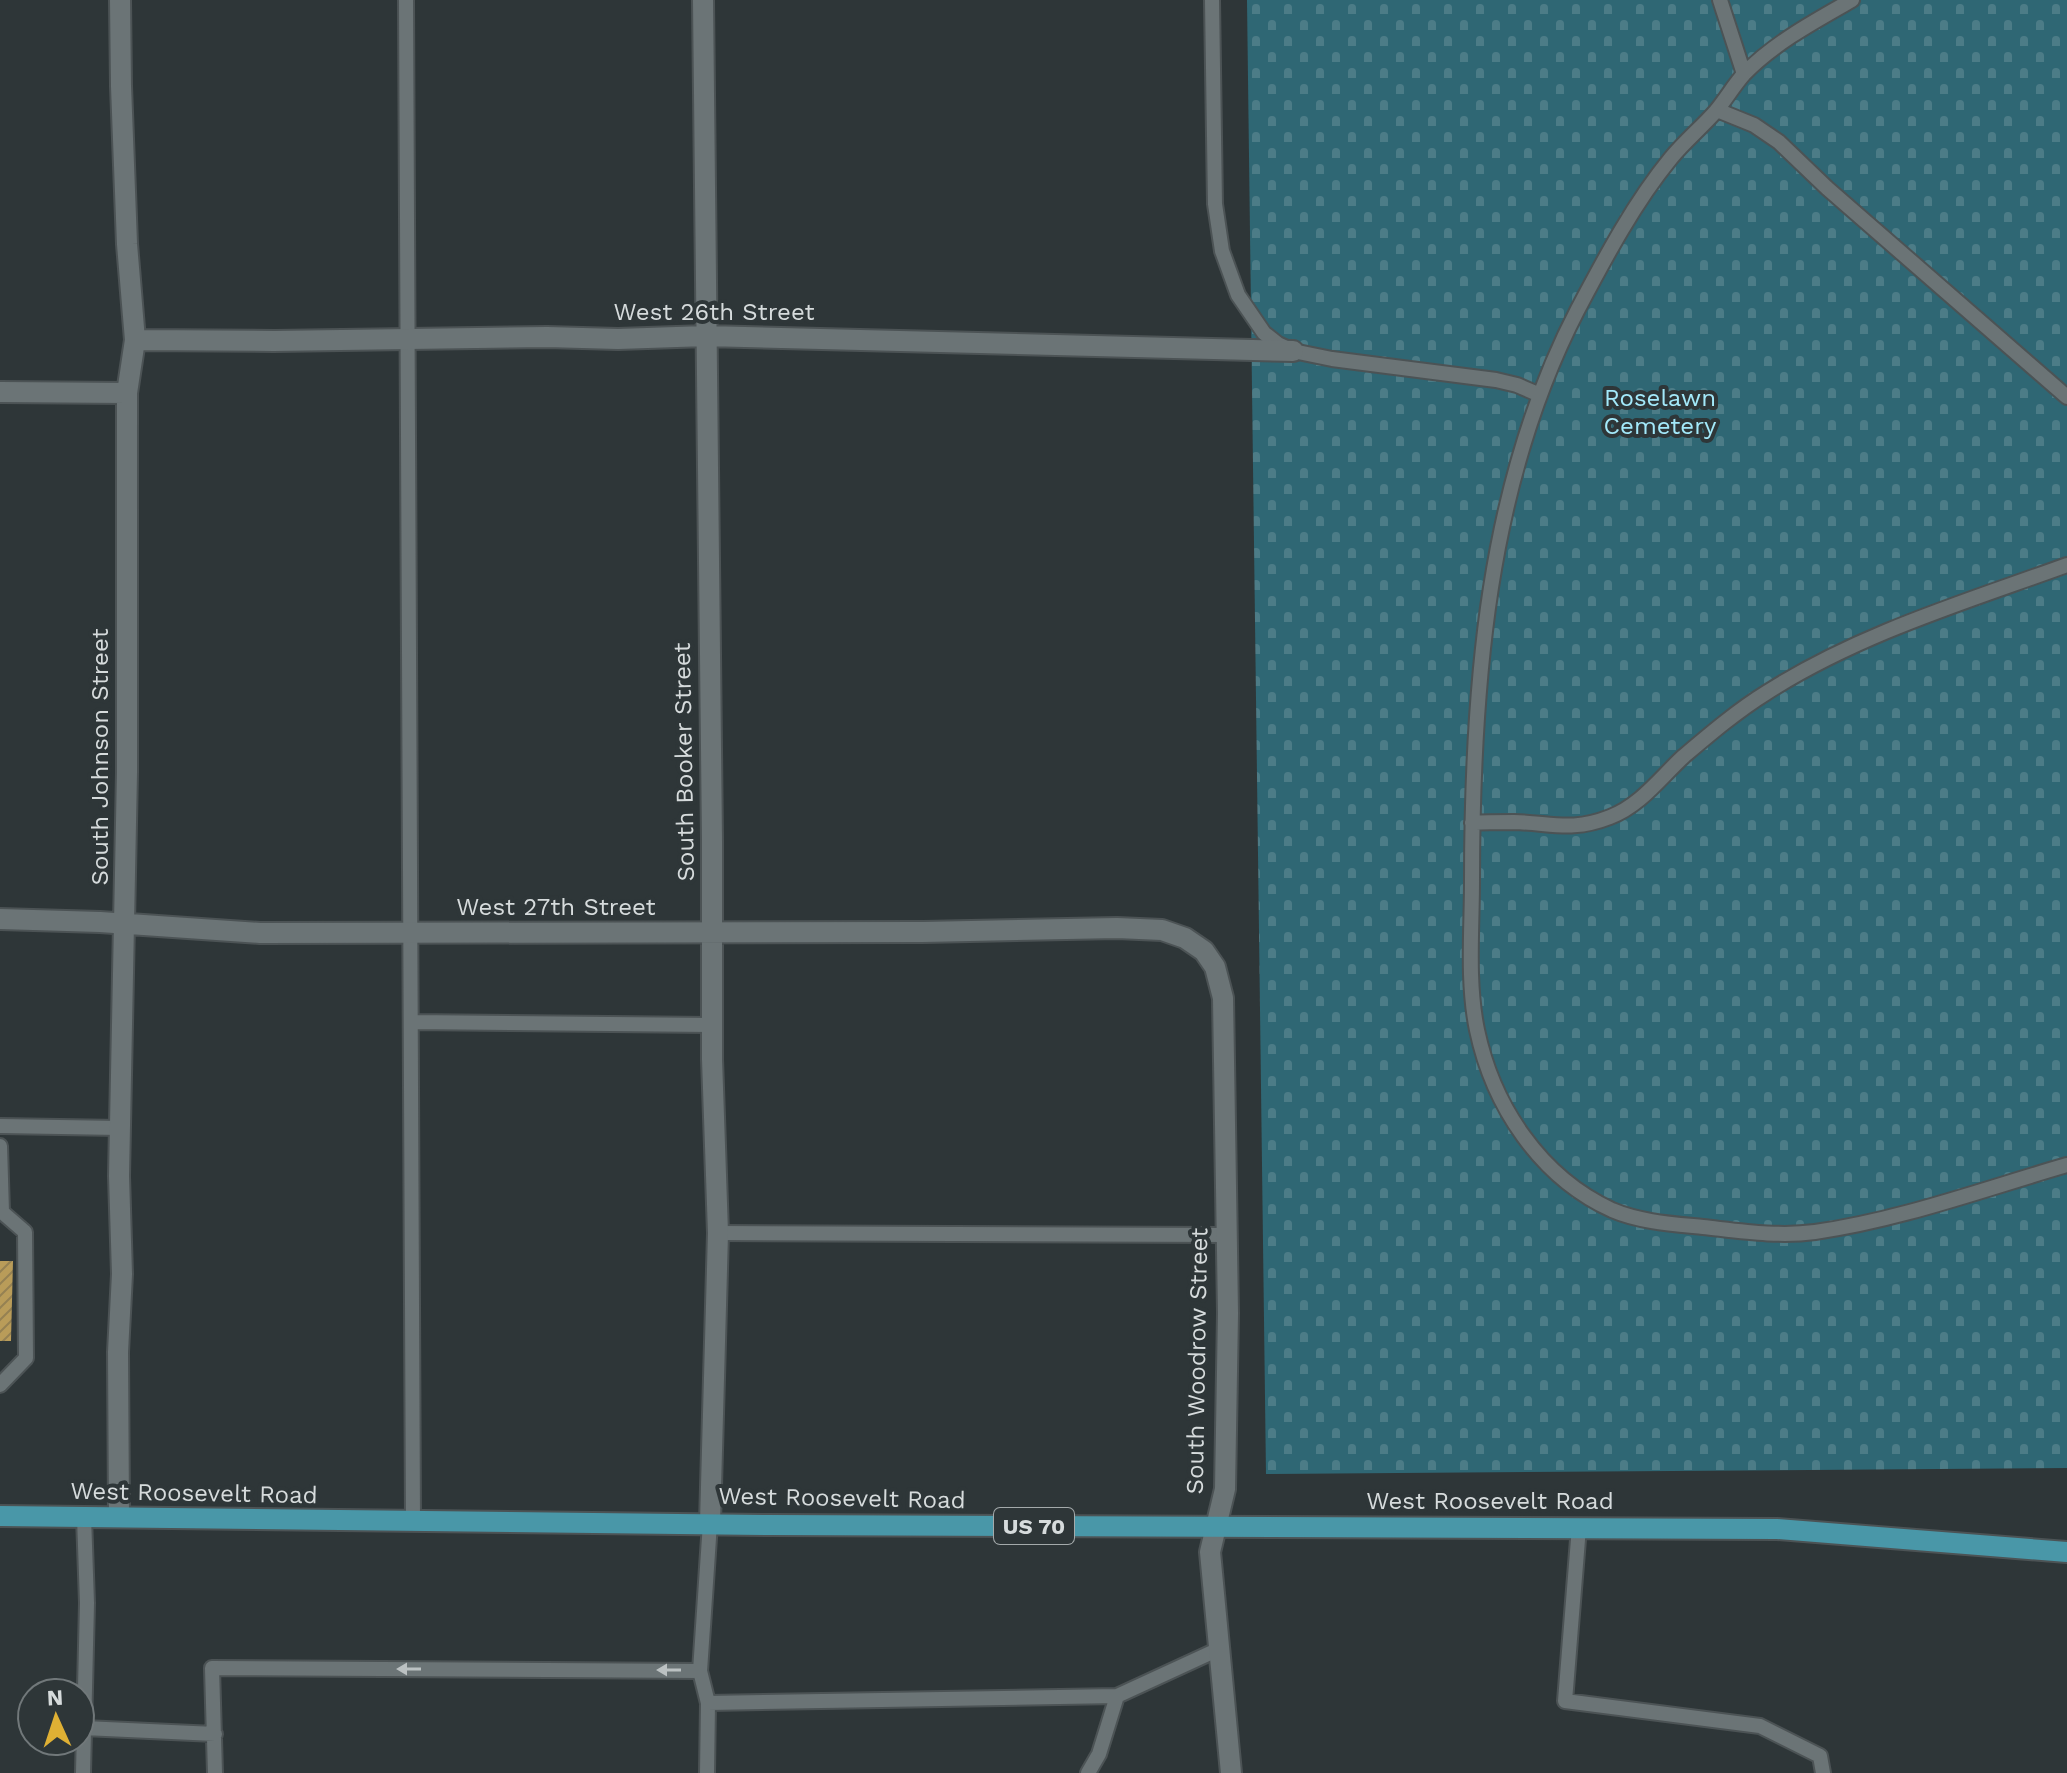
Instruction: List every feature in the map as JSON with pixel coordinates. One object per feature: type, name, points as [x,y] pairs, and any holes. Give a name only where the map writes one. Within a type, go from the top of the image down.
[{"type":"main road","name":"West Roosevelt Road","points":[[0,1516],[1777,1529],[2067,1552]]},
{"type":"street","name":"South Johnson Street","points":[[119,1516],[120,1128],[127,772],[127,393],[135,340],[123,133],[120,0]]},
{"type":"street","name":"South Booker Street","points":[[703,0],[711,1025],[718,1233],[710,1523]]},
{"type":"street","name":"West 26th Street","points":[[135,340],[706,336],[1293,351]]},
{"type":"street","points":[[0,392],[127,393]]},
{"type":"street","name":"West 27th Street","points":[[0,919],[260,933],[923,932],[1117,928],[1162,930],[1185,938],[1204,951]]},
{"type":"street","name":"South Woodrow Street","points":[[1204,951],[1215,967],[1223,998],[1228,1313],[1225,1489],[1210,1552],[1231,1773]]},
{"type":"lane","points":[[406,0],[413,1521]]},
{"type":"lane","points":[[1212,0],[1215,204],[1222,251],[1238,295],[1264,333],[1293,351],[1332,359],[1496,380],[1540,395]]},
{"type":"lane","points":[[1720,0],[1744,74]]},
{"type":"lane","points":[[1852,0],[1782,43],[1744,74],[1717,110],[1671,158],[1630,219],[1577,312],[1540,395],[1505,519],[1487,602],[1479,682],[1472,823],[1472,992],[1477,1031],[1490,1074],[1514,1124],[1536,1154],[1575,1189],[1614,1211],[1641,1219],[1769,1234],[1812,1233],[1885,1217],[2067,1165]]},
{"type":"lane","points":[[1717,110],[1754,125],[1779,142],[1827,188],[2067,397]]},
{"type":"lane","points":[[1472,823],[1516,822],[1568,827],[1612,817],[1642,798],[1684,756],[1737,713],[1808,669],[1861,642],[1928,615],[2067,565]]},
{"type":"lane","points":[[411,1022],[711,1025]]},
{"type":"lane","points":[[0,1126],[120,1128]]},
{"type":"lane","points":[[0,1146],[1,1213],[25,1232],[26,1358],[0,1385]]},
{"type":"lane","points":[[718,1233],[1226,1235]]},
{"type":"lane","points":[[84,1517],[85,1677]]},
{"type":"lane","points":[[707,1773],[708,1703],[700,1671],[710,1523]]},
{"type":"lane","points":[[1579,1527],[1565,1701],[1760,1726],[1820,1756],[1823,1773]]},
{"type":"lane","points":[[708,1703],[1117,1696],[1219,1649]]},
{"type":"lane","points":[[215,1773],[212,1668],[700,1671]]},
{"type":"lane","points":[[1088,1773],[1099,1754],[1117,1696]]},
{"type":"lane","points":[[96,1729],[215,1734]]},
{"type":"green space","name":"Roselawn Cemetery","points":[[1247,0],[2067,0],[2067,1468],[1266,1474]]},
{"type":"building","points":[[0,1261],[13,1261],[11,1341],[0,1341]]}]
